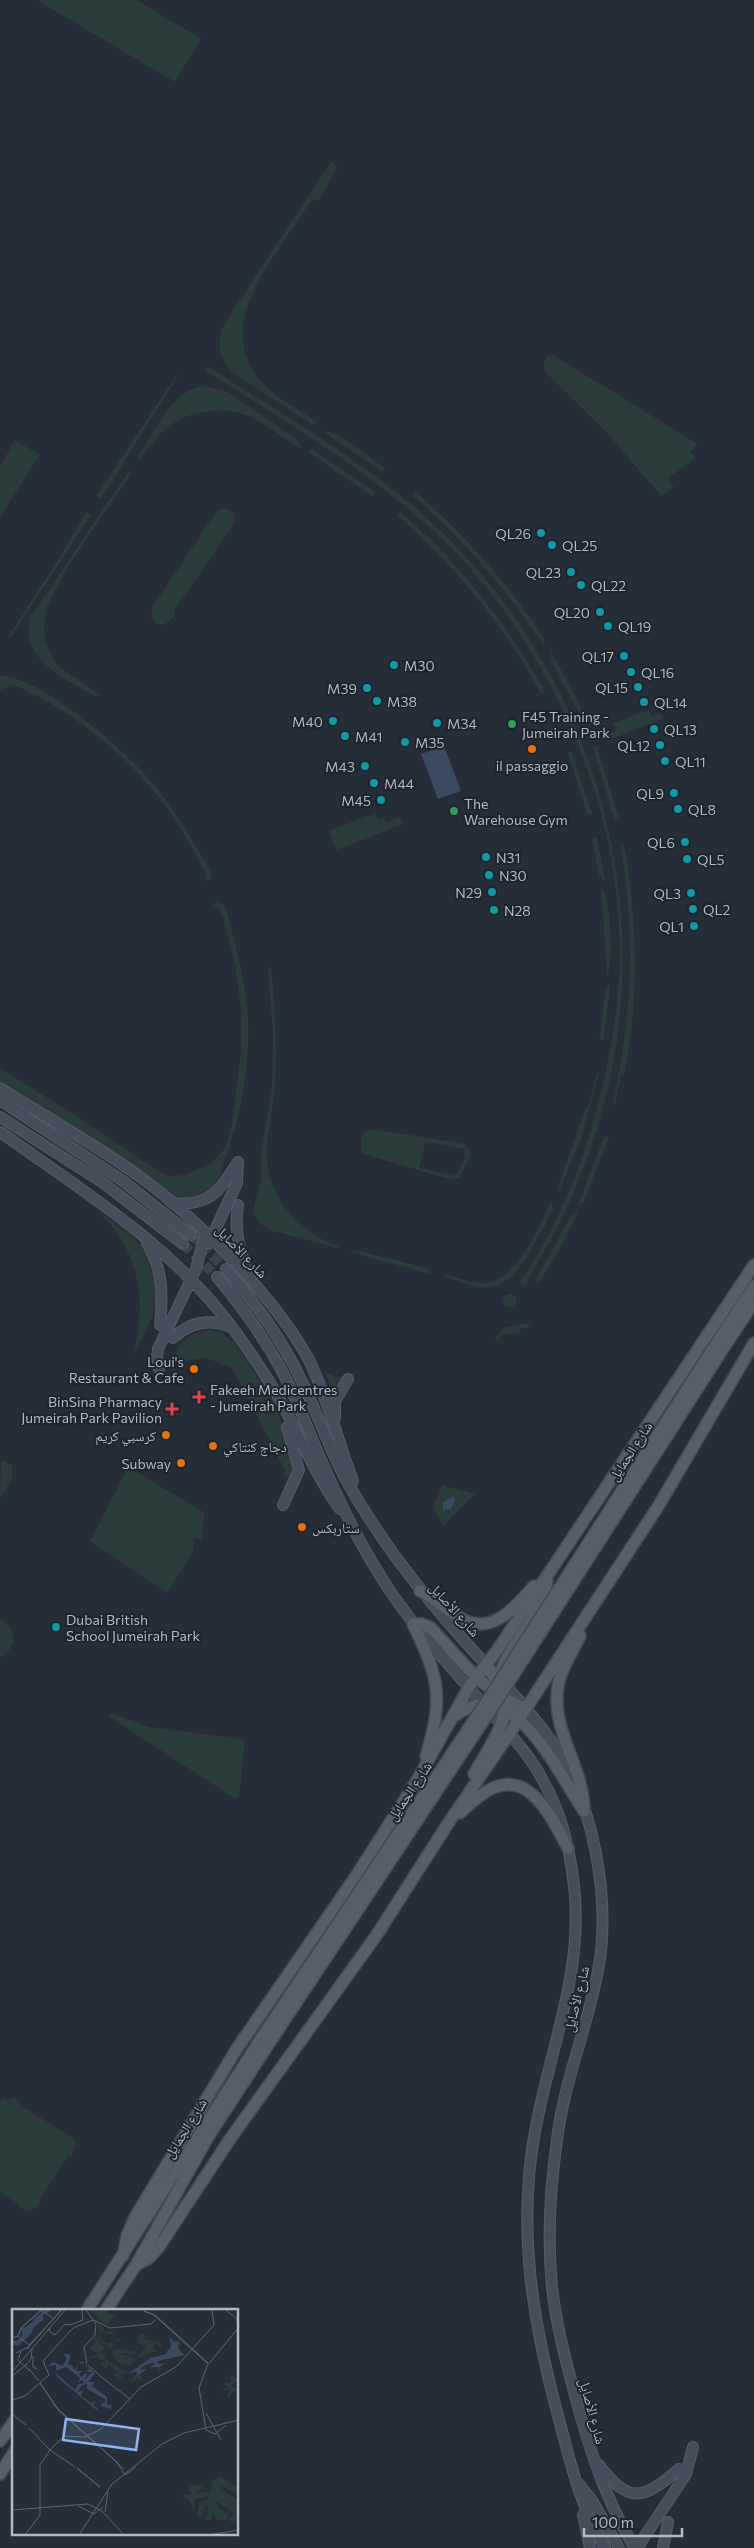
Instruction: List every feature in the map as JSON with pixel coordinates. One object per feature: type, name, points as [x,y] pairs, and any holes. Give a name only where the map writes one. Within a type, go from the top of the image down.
[{"type":"main road","name":"شارع الأصايل","points":[[0,1088],[120,1163],[172,1203],[208,1235],[263,1292],[293,1333],[309,1360],[367,1514]]},
{"type":"main road","points":[[0,1100],[122,1181],[191,1236]]},
{"type":"main road","points":[[0,1117],[102,1182],[183,1244]]},
{"type":"main road","points":[[0,1132],[96,1199],[143,1235],[194,1283],[232,1328],[285,1410],[328,1494],[353,1526]]},
{"type":"main road","points":[[159,1369],[156,1358],[158,1349],[194,1283],[208,1235],[236,1183],[238,1162],[225,1182],[213,1195],[192,1204],[172,1203]]},
{"type":"main road","points":[[238,1205],[236,1227],[240,1251],[263,1292]]},
{"type":"main road","points":[[143,1235],[155,1258],[162,1278],[163,1296],[160,1325]]},
{"type":"main road","points":[[123,2256],[127,2236],[135,2217],[236,2050],[350,1884],[418,1779],[469,1687],[547,1576],[754,1265]]},
{"type":"main road","name":"شارع الأصايل","points":[[226,1269],[257,1306],[286,1351],[337,1462],[390,1551],[420,1591],[486,1664]]},
{"type":"main road","points":[[217,1277],[247,1313],[279,1366],[353,1526],[380,1576],[413,1624],[484,1704],[502,1709]]},
{"type":"main road","name":"شارع الجمايل","points":[[88,2309],[210,2116],[266,2040],[498,1699],[718,1350],[754,1286]]},
{"type":"main road","name":"شارع الجمايل","points":[[718,1350],[754,1302]]},
{"type":"main road","points":[[173,1338],[190,1326],[200,1322],[222,1323],[232,1328]]},
{"type":"main road","points":[[136,2265],[149,2258],[159,2247],[230,2138],[376,1936],[449,1822],[526,1709],[663,1499],[754,1343]]},
{"type":"main road","points":[[335,1429],[335,1401],[348,1379]]},
{"type":"main road","points":[[273,1391],[298,1462],[297,1479],[283,1506]]},
{"type":"main road","points":[[420,1591],[464,1620],[474,1623],[489,1623],[508,1613],[534,1585],[547,1576]]},
{"type":"main road","points":[[498,1680],[506,1660],[545,1594],[547,1576]]},
{"type":"main road","points":[[584,1811],[582,1787],[560,1730],[556,1706],[561,1674],[583,1630],[585,1618]]},
{"type":"main road","points":[[413,1624],[422,1624],[431,1628],[476,1677],[502,1709],[518,1720],[547,1755],[584,1811]]},
{"type":"main road","points":[[413,1624],[434,1673],[438,1702],[433,1731],[418,1779]]},
{"type":"main road","points":[[486,1664],[498,1680],[502,1709],[510,1733]]},
{"type":"main road","name":"شارع الأصايل","points":[[498,1680],[526,1709],[557,1749],[576,1786],[584,1811],[599,1878],[602,1932],[594,1988],[561,2112],[551,2192],[549,2236],[552,2287],[557,2322],[591,2455],[608,2497],[633,2546]]},
{"type":"main road","points":[[452,1718],[466,1709],[484,1704],[502,1709],[526,1709]]},
{"type":"main road","points":[[449,1822],[502,1709]]},
{"type":"main road","name":"شارع الأصايل","points":[[510,1733],[543,1780],[556,1806],[568,1848],[574,1888],[576,1928],[574,1964],[569,1992],[534,2133],[527,2191],[526,2236],[532,2302],[543,2362],[575,2480],[592,2524],[605,2548]]},
{"type":"main road","points":[[449,1822],[484,1793],[493,1788],[512,1786],[523,1788],[541,1801],[568,1848]]},
{"type":"main road","name":"شارع الجمايل","points":[[107,2309],[136,2265],[208,2137],[266,2040]]},
{"type":"main road","points":[[0,2441],[12,2424]]},
{"type":"main road","points":[[633,2546],[686,2474],[693,2447]]},
{"type":"main road","points":[[0,2474],[12,2455]]},
{"type":"main road","points":[[591,2455],[617,2486],[634,2494],[653,2490],[679,2469]]},
{"type":"main road","points":[[575,2480],[590,2548]]},
{"type":"main road","points":[[575,2480],[593,2502],[619,2548]]},
{"type":"main road","points":[[663,2548],[668,2522]]},
{"type":"shaded area","points":[[37,0],[136,0],[201,39],[175,82]]},
{"type":"shaded area","points":[[331,162],[338,167],[319,200],[311,201],[267,267],[254,291],[245,315],[243,340],[249,363],[265,386],[318,423],[313,425],[233,373],[222,356],[220,337],[224,324]]},
{"type":"shaded area","points":[[553,355],[698,444],[690,453],[696,458],[668,478],[674,487],[661,496],[607,433],[545,372],[544,361],[547,356]]},
{"type":"shaded area","points":[[208,366],[360,465],[418,510],[444,534],[496,592],[539,655],[574,724],[600,797],[616,873],[623,950],[619,1027],[604,1103],[586,1161],[558,1227],[525,1287],[519,1283],[558,1217],[586,1145],[603,1083],[617,1005],[619,934],[614,876],[603,819],[585,764],[563,710],[535,658],[503,610],[467,565],[438,536],[376,483],[308,436],[205,370]]},
{"type":"shaded area","points":[[178,373],[101,499],[96,496]]},
{"type":"shaded area","points":[[205,386],[228,392],[295,438],[302,449],[253,418],[235,412],[202,412],[179,420],[161,433],[138,463],[139,455],[166,412],[183,395],[193,389]]},
{"type":"shaded area","points":[[322,431],[336,435],[354,445],[385,468],[383,472]]},
{"type":"shaded area","points":[[15,440],[40,455],[0,517],[0,466]]},
{"type":"shaded area","points":[[310,448],[375,492],[372,496],[315,457],[309,452]]},
{"type":"shaded area","points":[[131,468],[130,476],[68,567],[49,604],[44,624],[46,643],[57,665],[102,696],[94,696],[58,674],[38,657],[32,646],[29,633],[30,618]]},
{"type":"shaded area","points":[[416,492],[466,540],[496,574],[525,610],[544,638],[545,647],[484,567],[450,530],[413,496]]},
{"type":"shaded area","points":[[224,508],[233,512],[234,524],[174,611],[175,616],[164,625],[156,624],[151,616],[153,606],[216,512]]},
{"type":"shaded area","points":[[86,512],[91,515],[10,638],[8,637],[60,557]]},
{"type":"shaded area","points":[[400,512],[443,552],[481,595],[515,642],[545,692],[541,694],[511,644],[477,598],[439,555],[397,515]]},
{"type":"shaded area","points":[[551,651],[584,713],[580,715],[551,660]]},
{"type":"shaded area","points":[[0,676],[17,679],[38,688],[61,702],[127,756],[157,788],[171,808],[211,872],[211,879],[205,881],[206,874],[183,832],[167,808],[152,789],[117,753],[78,721],[35,695],[13,685],[0,690]]},
{"type":"shaded area","points":[[649,710],[651,716],[661,713],[663,719],[609,740],[607,734],[616,731],[613,723]]},
{"type":"shaded area","points":[[597,746],[619,818],[614,819],[593,747]]},
{"type":"shaded area","points":[[572,752],[592,814],[587,815],[568,753]]},
{"type":"shaded area","points":[[375,813],[378,820],[384,818],[386,823],[400,817],[403,824],[336,850],[329,831]]},
{"type":"shaded area","points":[[597,837],[604,881],[599,875],[592,838]]},
{"type":"shaded area","points":[[620,844],[624,847],[627,858],[633,913],[635,967],[629,1048],[624,1075],[621,1074],[615,1105],[613,1104],[624,1038],[630,974],[628,910]]},
{"type":"shaded area","points":[[601,887],[607,903],[611,945],[607,976]]},
{"type":"shaded area","points":[[218,901],[223,904],[227,911],[247,1004],[248,1043],[245,1082],[232,1139],[216,1182],[210,1189],[200,1195],[178,1197],[172,1196],[111,1151],[0,1081],[0,1068],[168,1176],[185,1175],[210,1164],[226,1147],[232,1124],[241,1052],[241,1010],[235,964],[222,914],[219,908],[212,906]]},
{"type":"shaded area","points":[[271,965],[276,1054],[274,1093],[267,1144],[268,1168],[272,1183],[288,1211],[311,1232],[341,1247],[339,1248],[269,1230],[259,1223],[253,1211],[261,1178],[261,1154],[272,1087],[273,1034],[268,972]]},
{"type":"shaded area","points":[[609,983],[604,1040],[599,1039],[605,993]]},
{"type":"shaded area","points":[[597,1073],[599,1073],[582,1137],[558,1194],[558,1186],[586,1107],[588,1107]]},
{"type":"shaded area","points":[[374,1129],[465,1144],[471,1154],[460,1177],[446,1178],[363,1154],[361,1138],[369,1130]],"holes":[[[426,1142],[464,1149],[465,1158],[455,1176],[419,1168]]]},
{"type":"shaded area","points":[[604,1136],[609,1137],[584,1202],[578,1205]]},
{"type":"shaded area","points":[[552,1199],[553,1209],[530,1253],[511,1278],[496,1286],[480,1288],[442,1276],[443,1274],[480,1283],[497,1280],[508,1272],[526,1250]]},
{"type":"shaded area","points":[[92,1206],[134,1238],[151,1258],[149,1264],[152,1275],[155,1276],[156,1299],[152,1318],[133,1355],[140,1313],[136,1274],[130,1256],[120,1238],[108,1222]]},
{"type":"shaded area","points":[[579,1210],[566,1238],[539,1284],[535,1281],[571,1215]]},
{"type":"shaded area","points":[[356,1250],[426,1268],[433,1275],[348,1252]]},
{"type":"shaded area","points":[[510,1294],[515,1296],[517,1301],[515,1306],[510,1308],[505,1306],[503,1301],[505,1296]]},
{"type":"shaded area","points":[[525,1323],[530,1324],[528,1328],[522,1328],[519,1333],[502,1335],[498,1341],[494,1339],[504,1328]]},
{"type":"shaded area","points":[[212,1330],[223,1333],[236,1345],[274,1402],[295,1459],[292,1482],[282,1474],[286,1472],[232,1368],[206,1358],[176,1362],[178,1348],[186,1338],[198,1332]]},
{"type":"shaded area","points":[[325,1372],[335,1377],[344,1376],[333,1392]]},
{"type":"shaded area","points":[[1,1459],[12,1466],[12,1479],[0,1499]]},
{"type":"shaded area","points":[[128,1467],[204,1512],[202,1539],[194,1538],[193,1553],[167,1593],[90,1541]]},
{"type":"shaded area","points":[[442,1485],[475,1494],[443,1526],[433,1509]]},
{"type":"shaded area","points":[[0,1619],[10,1627],[13,1638],[10,1649],[0,1657]]},
{"type":"shaded area","points":[[110,1713],[149,1727],[243,1739],[245,1743],[239,1797],[234,1798],[108,1716]]},
{"type":"shaded area","points":[[13,2097],[20,2102],[20,2105],[75,2139],[76,2145],[72,2156],[68,2156],[41,2198],[37,2208],[28,2211],[19,2207],[18,2204],[0,2192],[0,2103],[2,2099],[11,2100]]},
{"type":"water","points":[[444,746],[461,791],[438,799],[421,754]]},
{"type":"water","points":[[454,1496],[455,1500],[451,1509],[443,1510],[443,1502]]},
{"type":"tunnel","points":[[191,1235],[226,1269]]},
{"type":"tunnel","points":[[183,1244],[217,1277]]},
{"type":"place","name":"QL26","points":[[541,533]]},
{"type":"place","name":"QL25","points":[[552,545]]},
{"type":"place","name":"QL23","points":[[571,572]]},
{"type":"place","name":"QL22","points":[[581,585]]},
{"type":"place","name":"QL20","points":[[600,612]]},
{"type":"place","name":"QL19","points":[[608,626]]},
{"type":"place","name":"QL17","points":[[624,656]]},
{"type":"place","name":"M30","points":[[394,665]]},
{"type":"place","name":"QL16","points":[[631,672]]},
{"type":"place","name":"QL15","points":[[638,687]]},
{"type":"place","name":"M39","points":[[367,688]]},
{"type":"place","name":"M38","points":[[377,701]]},
{"type":"place","name":"QL14","points":[[644,702]]},
{"type":"place","name":"M40","points":[[333,721]]},
{"type":"place","name":"M34","points":[[437,723]]},
{"type":"place","name":"F45 Training - Jumeirah Park","points":[[512,724]]},
{"type":"place","name":"QL13","points":[[654,729]]},
{"type":"place","name":"M41","points":[[345,736]]},
{"type":"place","name":"M35","points":[[405,742]]},
{"type":"place","name":"QL12","points":[[660,745]]},
{"type":"place","name":"il passaggio","points":[[532,749]]},
{"type":"place","name":"QL11","points":[[665,761]]},
{"type":"place","name":"M43","points":[[365,766]]},
{"type":"place","name":"M44","points":[[374,783]]},
{"type":"place","name":"QL9","points":[[674,793]]},
{"type":"place","name":"M45","points":[[381,800]]},
{"type":"place","name":"QL8","points":[[678,809]]},
{"type":"place","name":"The Warehouse Gym","points":[[454,811]]},
{"type":"place","name":"QL6","points":[[685,842]]},
{"type":"place","name":"N31","points":[[486,857]]},
{"type":"place","name":"QL5","points":[[687,859]]},
{"type":"place","name":"N30","points":[[489,875]]},
{"type":"place","name":"N29","points":[[492,892]]},
{"type":"place","name":"QL3","points":[[691,893]]},
{"type":"place","name":"QL2","points":[[693,909]]},
{"type":"place","name":"N28","points":[[494,910]]},
{"type":"place","name":"QL1","points":[[694,926]]},
{"type":"place","name":"Loui's Restaurant & Cafe","points":[[194,1369]]},
{"type":"place","name":"Fakeeh Medicentres - Jumeirah Park","points":[[199,1397]]},
{"type":"place","name":"BinSina Pharmacy Jumeirah Park Pavilion","points":[[172,1409]]},
{"type":"place","name":"كرسبي كريم","points":[[166,1435]]},
{"type":"place","name":"دجاج كنتاكي","points":[[213,1446]]},
{"type":"place","name":"Subway","points":[[181,1463]]},
{"type":"place","name":"ستاربكس","points":[[302,1527]]},
{"type":"place","name":"Dubai British School Jumeirah Park","points":[[56,1627]]}]
